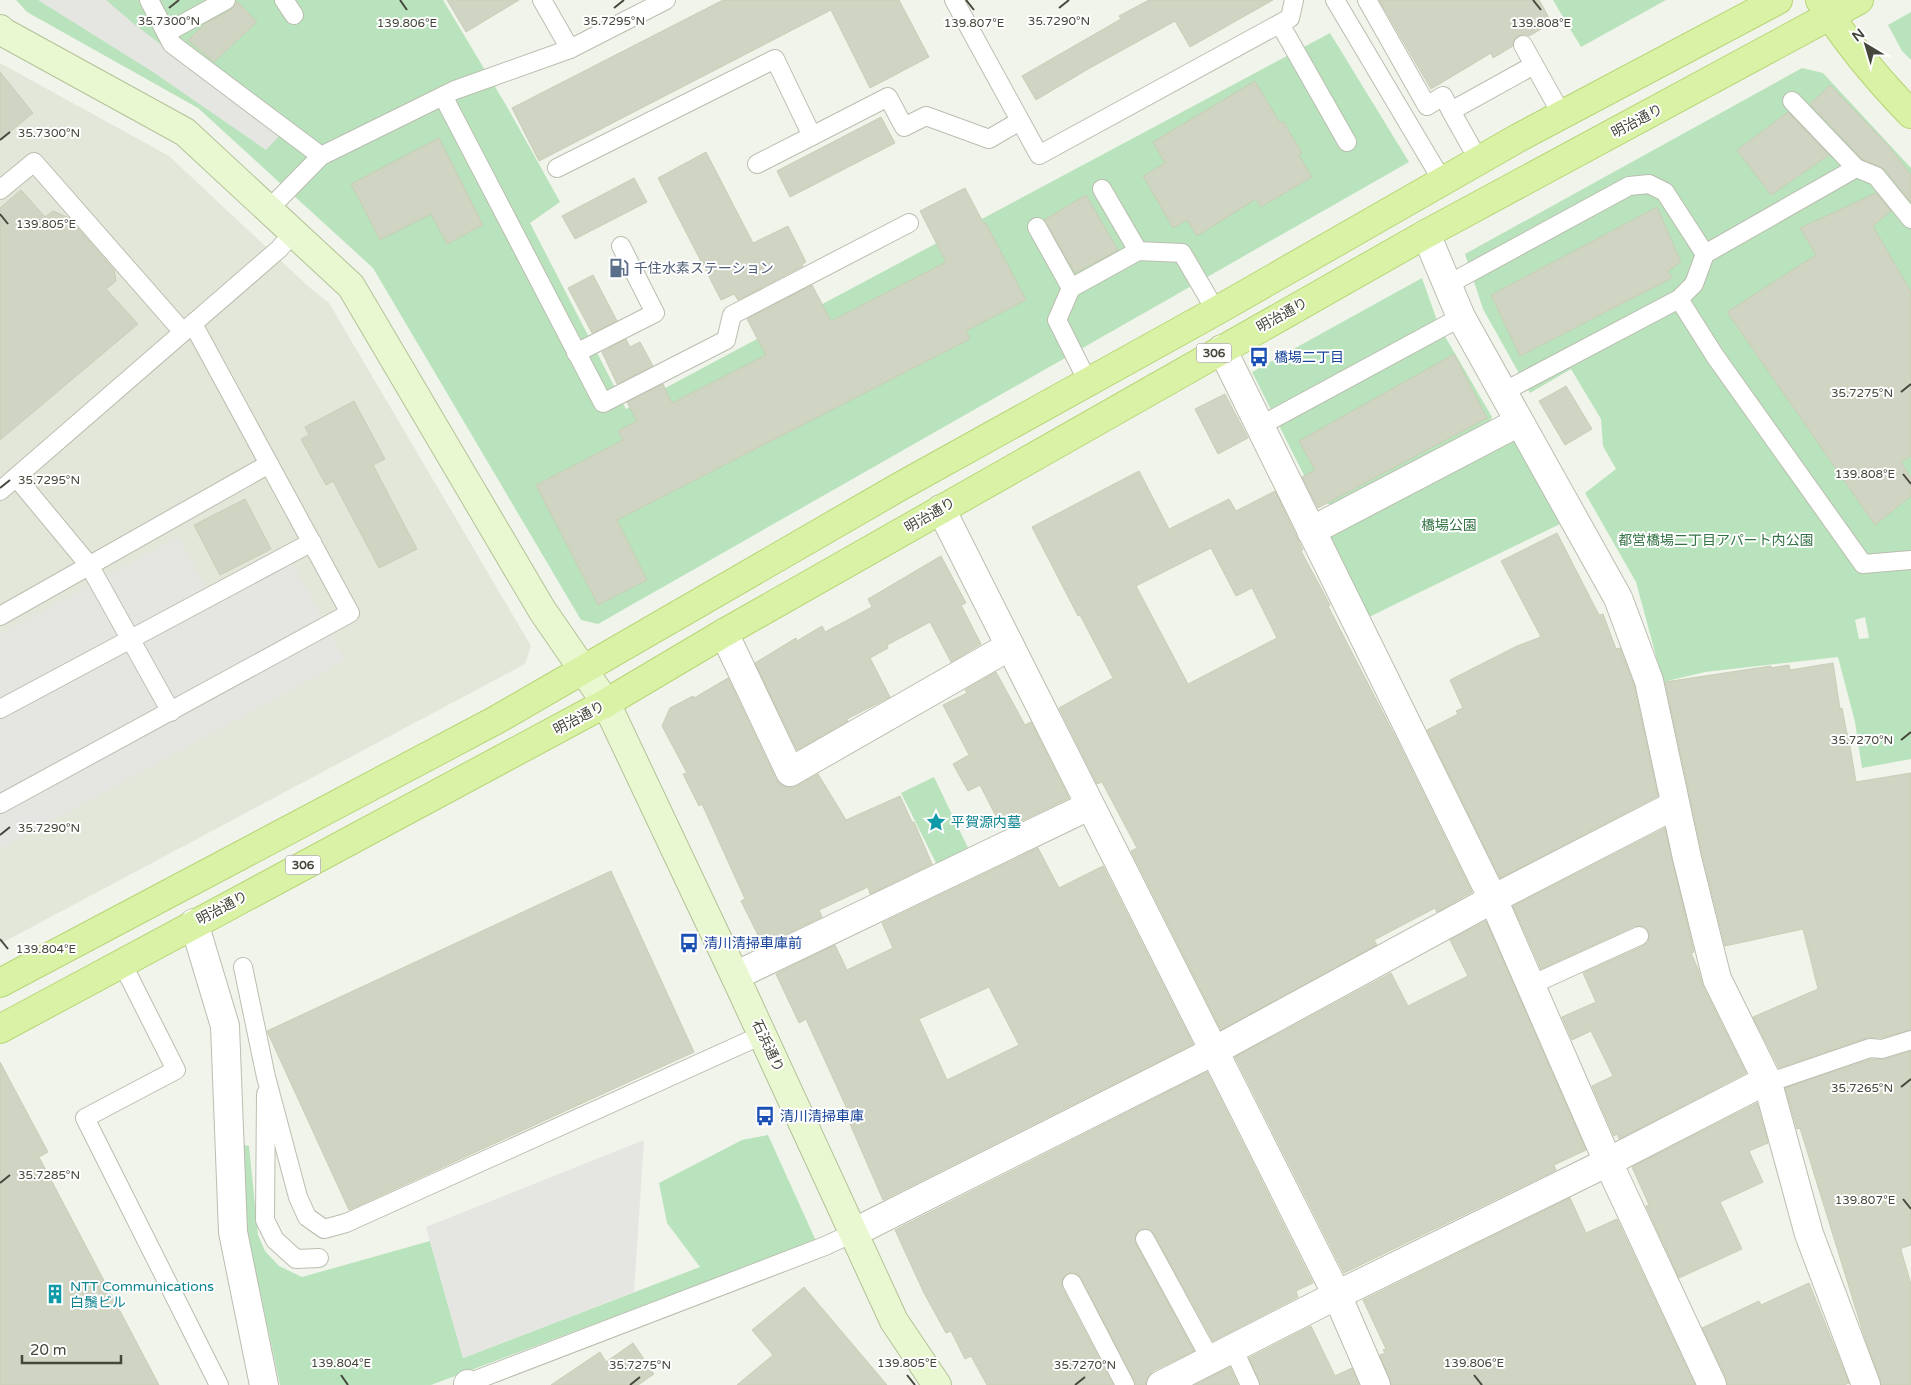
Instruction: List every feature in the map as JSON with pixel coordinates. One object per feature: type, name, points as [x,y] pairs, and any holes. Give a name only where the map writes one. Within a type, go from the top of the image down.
[{"type":"main road","name":"306","points":[[0,983],[496,720],[899,487],[1216,311],[1478,161],[1778,0]]},
{"type":"main road","name":"明治通り","points":[[0,1028],[606,703],[724,633],[1222,348],[1825,8],[1859,0]]},
{"type":"main road","points":[[1825,8],[1850,46],[1911,114]]},
{"type":"street","name":"石浜通り","points":[[1,32],[184,132],[351,286],[542,610],[606,703],[735,976],[894,1321],[930,1383]]},
{"type":"street","points":[[1426,234],[1461,317],[1618,598],[1649,681],[1675,805],[1717,980],[1768,1082],[1809,1234],[1866,1385]]},
{"type":"street","points":[[1222,348],[1310,531],[1493,900],[1608,1162],[1712,1385]]},
{"type":"street","points":[[1310,531],[1519,422]]},
{"type":"street","points":[[941,509],[1336,1295],[1376,1385]]},
{"type":"street","points":[[724,633],[790,772],[1010,646]]},
{"type":"street","points":[[853,1233],[1214,1051],[1493,900],[1675,805]]},
{"type":"street","points":[[735,976],[1090,806]]},
{"type":"street","points":[[194,923],[225,1026],[233,1232],[264,1385]]},
{"type":"street","points":[[1161,1385],[1336,1295],[1768,1082]]},
{"type":"lane","points":[[149,0],[172,44],[321,156]]},
{"type":"lane","points":[[166,33],[226,0]]},
{"type":"lane","points":[[284,0],[294,15]]},
{"type":"lane","points":[[542,0],[570,49]]},
{"type":"lane","points":[[268,210],[321,156],[455,90],[570,49],[666,0]]},
{"type":"lane","points":[[954,0],[1039,155],[1290,18],[1294,0]]},
{"type":"lane","points":[[1335,0],[1443,182]]},
{"type":"lane","points":[[1367,0],[1427,106],[1443,96],[1478,161]]},
{"type":"lane","points":[[1280,24],[1347,142]]},
{"type":"lane","points":[[1523,45],[1562,115]]},
{"type":"lane","points":[[556,168],[775,59],[812,136]]},
{"type":"lane","points":[[1451,111],[1534,65]]},
{"type":"lane","points":[[444,96],[602,403],[726,340],[732,315],[909,223]]},
{"type":"lane","points":[[757,164],[888,97],[904,127],[926,116],[989,139],[1020,121]]},
{"type":"lane","points":[[1792,101],[1856,168],[1876,176],[1911,219]]},
{"type":"lane","points":[[0,190],[34,162],[188,328],[269,464],[350,613],[0,804]]},
{"type":"lane","points":[[1503,392],[1679,299],[1694,284],[1705,254],[1856,168]]},
{"type":"lane","points":[[1447,285],[1629,186],[1649,184],[1665,192],[1705,254]]},
{"type":"lane","points":[[1102,189],[1138,251]]},
{"type":"lane","points":[[1037,226],[1070,288]]},
{"type":"lane","points":[[0,491],[279,249],[293,233]]},
{"type":"lane","points":[[576,353],[655,313],[621,246]]},
{"type":"lane","points":[[1088,382],[1057,320],[1070,288],[1138,251],[1182,253],[1216,311]]},
{"type":"lane","points":[[1679,299],[1715,356],[1863,564],[1911,560]]},
{"type":"lane","points":[[1260,426],[1461,317]]},
{"type":"lane","points":[[0,616],[269,464]]},
{"type":"lane","points":[[16,477],[89,565],[171,712]]},
{"type":"lane","points":[[0,709],[312,542]]},
{"type":"lane","points":[[1531,985],[1638,936]]},
{"type":"lane","points":[[122,962],[176,1070],[85,1118],[219,1385]]},
{"type":"lane","points":[[242,967],[266,1077],[298,1197],[307,1217],[324,1229],[346,1223],[762,1035]]},
{"type":"lane","points":[[1768,1082],[1870,1048],[1882,1049],[1911,1040]]},
{"type":"lane","points":[[266,1077],[264,1124],[265,1220],[275,1240],[296,1259],[318,1258]]},
{"type":"lane","points":[[466,1385],[825,1246],[853,1233]]},
{"type":"lane","points":[[1145,1239],[1222,1354],[1250,1385]]},
{"type":"lane","points":[[1072,1283],[1125,1385]]},
{"type":"shaded area","points":[[38,0],[106,0],[134,24],[280,135],[266,150],[153,72]]},
{"type":"shaded area","points":[[0,63],[169,156],[309,287],[329,303],[531,646],[525,664],[0,944]]},
{"type":"shaded area","points":[[178,537],[206,588],[283,546],[345,660],[0,849],[0,635]]},
{"type":"shaded area","points":[[644,1140],[634,1292],[463,1358],[426,1227]]},
{"type":"green space","points":[[16,0],[443,0],[506,105],[560,202],[530,223],[626,409],[1330,33],[1409,162],[598,624],[581,620],[373,268],[198,108],[27,12]]},
{"type":"green space","points":[[1553,0],[1666,0],[1581,47]]},
{"type":"green space","points":[[1911,12],[1911,60],[1902,51],[1888,25]]},
{"type":"green space","name":"都営橋場二丁目アパート内公園","points":[[1802,68],[1823,73],[1911,168],[1911,759],[1862,768],[1855,722],[1838,657],[1705,672],[1663,682],[1636,582],[1585,493],[1616,469],[1603,446],[1601,419],[1571,369],[1530,393],[1483,309],[1465,254]],"holes":[[[1865,617],[1869,638],[1859,639],[1855,620]]]},
{"type":"green space","points":[[1422,278],[1439,326],[1492,417],[1489,423],[1331,505],[1316,499],[1252,372]]},
{"type":"green space","name":"橋場公園","points":[[1518,438],[1564,522],[1369,617],[1326,532]]},
{"type":"green space","points":[[934,777],[970,852],[938,867],[901,793]]},
{"type":"green space","points":[[768,1135],[816,1241],[431,1385],[280,1385],[246,1227],[244,1145],[249,1146],[258,1235],[265,1251],[279,1266],[302,1277],[430,1241],[463,1358],[700,1267],[667,1223],[659,1183],[742,1140]]},
{"type":"building","points":[[447,0],[519,0],[466,32]]},
{"type":"building","points":[[723,0],[899,0],[929,57],[870,88],[831,10],[539,161],[512,108]]},
{"type":"building","points":[[1149,0],[1273,0],[1190,47],[1175,21],[1036,100],[1022,76],[1121,19],[1119,16]]},
{"type":"building","points":[[1379,0],[1539,0],[1552,23],[1529,36],[1524,34],[1518,36],[1514,40],[1513,46],[1493,58],[1491,53],[1431,89]]},
{"type":"building","points":[[237,1],[257,22],[214,62],[188,40],[206,23],[232,9]]},
{"type":"building","points":[[0,72],[33,113],[0,140]]},
{"type":"building","points":[[1255,81],[1280,123],[1283,121],[1302,153],[1299,155],[1312,177],[1261,207],[1256,199],[1197,236],[1187,220],[1173,228],[1143,176],[1165,163],[1153,142]]},
{"type":"building","points":[[1830,85],[1888,145],[1911,175],[1911,202],[1884,169],[1862,159],[1810,104]]},
{"type":"building","points":[[1788,112],[1829,155],[1771,195],[1737,150]]},
{"type":"building","points":[[881,117],[895,143],[790,197],[777,171]]},
{"type":"building","points":[[439,138],[483,225],[447,244],[431,214],[380,240],[351,184]]},
{"type":"building","points":[[706,152],[753,243],[788,226],[806,262],[802,264],[803,266],[738,300],[734,294],[721,300],[658,178]]},
{"type":"building","points":[[634,178],[647,202],[575,239],[562,216]]},
{"type":"building","points":[[965,188],[984,224],[986,223],[1026,300],[966,331],[970,339],[617,520],[647,580],[598,605],[536,485],[623,440],[618,431],[637,421],[627,402],[663,384],[672,403],[766,355],[747,319],[812,285],[831,321],[946,262],[920,211]]},
{"type":"building","points":[[21,190],[45,217],[53,211],[69,218],[114,270],[116,281],[106,289],[138,324],[0,440],[0,208]]},
{"type":"building","points":[[1876,193],[1891,211],[1873,226],[1911,292],[1911,456],[1901,462],[1911,478],[1911,496],[1875,525],[1727,312],[1816,255],[1800,228]]},
{"type":"building","points":[[1086,195],[1118,250],[1075,273],[1044,220]]},
{"type":"building","points":[[1657,207],[1681,262],[1668,271],[1672,278],[1520,356],[1491,295]]},
{"type":"building","points":[[593,275],[617,321],[592,333],[568,288]]},
{"type":"building","points":[[626,339],[630,347],[640,342],[653,366],[617,384],[602,352]]},
{"type":"building","points":[[1454,354],[1487,418],[1318,508],[1302,477],[1315,470],[1299,441]]},
{"type":"building","points":[[1566,386],[1592,429],[1565,445],[1539,401]]},
{"type":"building","points":[[1225,394],[1248,438],[1218,454],[1195,409]]},
{"type":"building","points":[[354,401],[385,459],[373,465],[417,549],[379,568],[333,481],[326,485],[301,439],[309,435],[305,427]]},
{"type":"building","points":[[1139,471],[1169,529],[1229,499],[1236,511],[1275,491],[1303,550],[1301,551],[1330,605],[1328,606],[1472,892],[1437,912],[1435,908],[1374,940],[1377,945],[1221,1030],[1131,851],[1137,848],[1102,782],[1097,784],[1059,708],[1113,678],[1080,615],[1078,616],[1032,527]],"holes":[[[1211,548],[1236,596],[1252,588],[1277,638],[1188,684],[1136,586]]]},
{"type":"building","points":[[245,499],[271,549],[220,575],[194,525]]},
{"type":"building","points":[[1557,533],[1599,615],[1603,614],[1616,649],[1620,648],[1634,685],[1658,796],[1500,878],[1427,730],[1458,714],[1456,711],[1463,708],[1450,680],[1517,646],[1541,637],[1501,561]]},
{"type":"building","points":[[941,556],[966,603],[961,605],[981,644],[951,662],[930,622],[887,645],[888,648],[870,658],[890,697],[847,719],[848,721],[797,750],[755,663],[796,638],[797,641],[822,626],[825,632],[872,607],[868,599]]},
{"type":"building","points":[[1833,663],[1840,709],[1842,708],[1848,734],[1856,782],[1911,773],[1911,1030],[1881,1038],[1867,1038],[1779,1068],[1753,1017],[1818,989],[1803,929],[1725,946],[1702,854],[1665,682],[1771,666],[1771,668],[1789,665],[1790,670]]},
{"type":"building","points":[[996,672],[1025,725],[1031,722],[1069,798],[1003,830],[980,785],[968,791],[953,764],[969,755],[943,705],[967,693],[965,690]]},
{"type":"building","points":[[728,678],[776,779],[781,785],[789,788],[797,786],[818,774],[846,820],[900,796],[912,822],[914,822],[932,864],[870,894],[868,887],[819,910],[822,917],[763,945],[741,901],[745,899],[702,804],[699,806],[683,774],[687,773],[662,726],[670,708],[693,696],[694,698]]},
{"type":"building","points":[[1665,828],[1694,952],[1691,953],[1703,986],[1746,1073],[1619,1139],[1617,1134],[1614,1136],[1592,1086],[1613,1076],[1591,1031],[1572,1040],[1562,1017],[1596,1002],[1583,973],[1643,946],[1648,942],[1649,932],[1645,927],[1635,926],[1541,969],[1513,906]]},
{"type":"building","points":[[1038,848],[1059,888],[1103,866],[1193,1044],[883,1200],[850,1124],[853,1122],[806,1019],[799,1023],[776,974],[835,945],[847,970],[893,948],[882,923]],"holes":[[[989,987],[1019,1045],[947,1080],[919,1019]]]},
{"type":"building","points":[[611,871],[694,1052],[349,1210],[267,1031]]},
{"type":"building","points":[[1486,921],[1586,1150],[1554,1165],[1556,1170],[1344,1273],[1235,1057],[1391,973],[1408,1006],[1468,976],[1450,940]]},
{"type":"building","points":[[1911,1051],[1911,1245],[1901,1250],[1911,1284],[1911,1385],[1881,1385],[1800,1128],[1797,1129],[1785,1088],[1871,1059],[1885,1059]]},
{"type":"building","name":"NTT Communications 白鬚ビル","points":[[0,1062],[48,1152],[39,1157],[159,1385],[0,1385]]},
{"type":"building","points":[[1207,1072],[1313,1283],[1296,1291],[1298,1297],[1213,1341],[1154,1234],[1150,1230],[1140,1230],[1136,1234],[1136,1244],[1194,1351],[1153,1371],[1148,1377],[1146,1385],[1136,1385],[1081,1278],[1072,1272],[1063,1278],[1062,1287],[1113,1385],[987,1385],[971,1356],[965,1359],[951,1331],[946,1333],[924,1293],[895,1230]]},
{"type":"building","points":[[1757,1103],[1768,1143],[1749,1151],[1763,1182],[1720,1202],[1742,1249],[1679,1278],[1646,1206],[1649,1205],[1632,1167]]},
{"type":"building","points":[[1570,1198],[1586,1233],[1617,1219],[1695,1385],[1391,1385],[1380,1355],[1385,1353],[1383,1350],[1386,1349],[1363,1300]]},
{"type":"building","points":[[1809,1283],[1849,1383],[1844,1385],[1727,1385],[1726,1378],[1702,1328],[1759,1301],[1761,1305]]},
{"type":"building","points":[[804,1287],[887,1385],[737,1385],[773,1355],[752,1330]]},
{"type":"building","points":[[1311,1326],[1335,1376],[1352,1368],[1359,1385],[1260,1385],[1249,1358]]},
{"type":"building","points":[[633,1343],[654,1374],[638,1385],[551,1385],[600,1352],[606,1362]]},
{"type":"building","points":[[1230,1367],[1238,1385],[1195,1385]]},
{"type":"place","name":"千住水素ステーション","points":[[619,268]]},
{"type":"place","name":"橋場二丁目","points":[[1259,357]]},
{"type":"place","name":"平賀源内墓","points":[[936,822]]},
{"type":"place","name":"清川清掃車庫前","points":[[689,943]]},
{"type":"place","name":"清川清掃車庫","points":[[765,1116]]},
{"type":"place","name":"NTT Communications 白鬚ビル","points":[[55,1294]]}]
